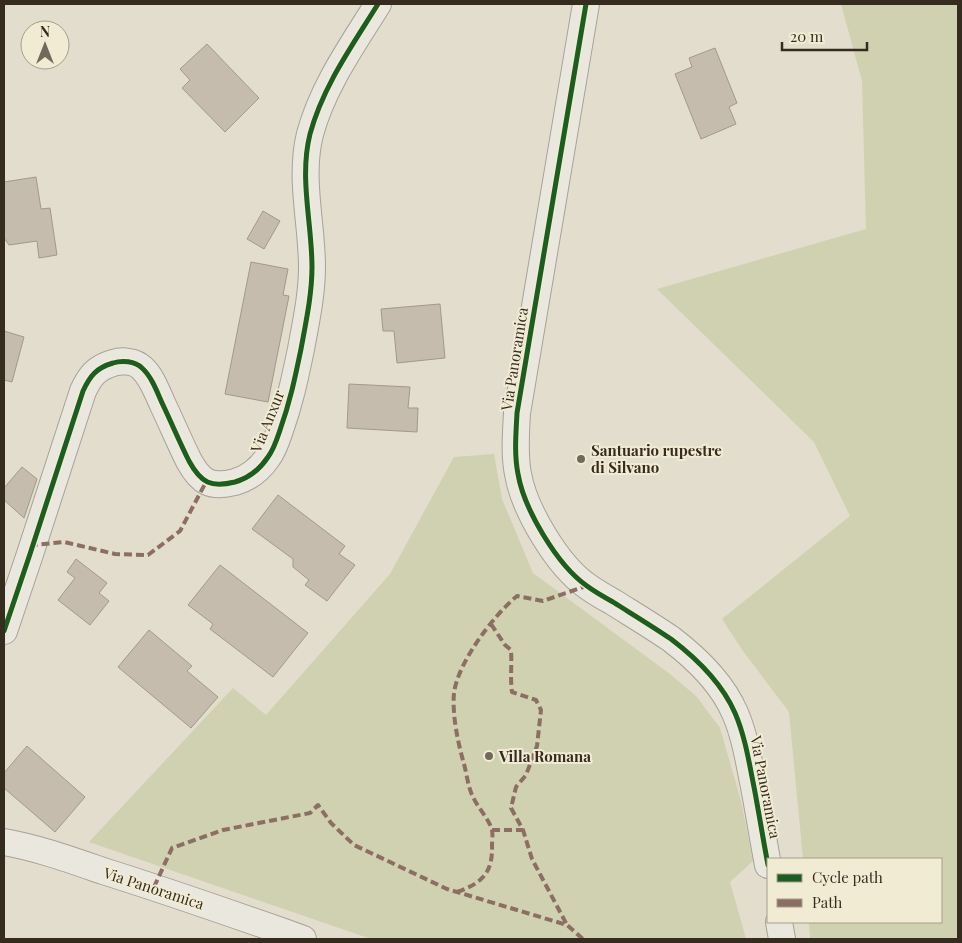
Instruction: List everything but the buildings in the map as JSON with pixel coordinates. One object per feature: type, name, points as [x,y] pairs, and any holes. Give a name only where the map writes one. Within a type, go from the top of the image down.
[{"type":"street","name":"Via Anxur","points":[[4,631],[83,391],[94,372],[101,367],[116,362],[131,362],[142,368],[154,384],[194,470],[206,482],[222,484],[242,480],[257,470],[269,457],[278,437],[291,396],[309,304],[312,247],[306,188],[307,154],[310,136],[318,109],[330,83],[378,4]]},
{"type":"street","name":"Via Panoramica","points":[[586,4],[518,413],[516,449],[518,475],[538,526],[569,570],[586,586],[684,648],[706,670],[727,699],[740,727],[748,757],[767,860]]},
{"type":"street","name":"Via Panoramica","points":[[4,842],[24,846],[144,884],[303,939]]},
{"type":"street","points":[[778,923],[782,939]]},
{"type":"green space","points":[[841,4],[958,4],[958,939],[810,939],[809,923],[942,923],[942,858],[803,858],[789,712],[743,651],[722,619],[850,516],[814,442],[657,289],[866,229],[862,81]]},
{"type":"green space","points":[[494,454],[502,499],[533,573],[670,674],[696,696],[720,728],[741,801],[753,861],[730,882],[746,939],[371,939],[89,842],[233,688],[266,715],[390,574],[454,457]]},
{"type":"marked path","points":[[32,549],[34,545],[64,542],[115,554],[148,555],[180,531],[206,482]]},
{"type":"marked path","points":[[457,892],[473,885],[484,876],[488,870],[492,855],[491,826],[475,801],[470,789],[456,729],[454,693],[462,667],[488,627],[517,596],[543,601],[586,586]]},
{"type":"marked path","points":[[491,624],[505,645],[511,650],[512,692],[536,700],[541,710],[537,746],[526,775],[516,787],[511,808],[523,830],[532,859],[567,925]]},
{"type":"marked path","points":[[154,887],[172,848],[223,830],[310,813],[318,805],[331,823],[354,845],[447,889],[567,925],[583,939]]},
{"type":"marked path","points":[[492,830],[523,830]]},
{"type":"cycle path","points":[[4,631],[83,391],[88,381],[98,370],[107,365],[120,362],[132,363],[142,368],[154,385],[193,468],[202,479],[208,482],[227,484],[240,480],[258,469],[270,454],[287,410],[310,298],[312,267],[306,184],[307,151],[310,134],[322,99],[330,83],[378,4]]},
{"type":"cycle path","points":[[586,4],[517,413],[516,451],[518,474],[521,488],[535,519],[564,565],[587,586],[671,639],[690,654],[723,691],[735,713],[744,740],[767,859]]},
{"type":"place","name":"Santuario rupestre di Silvano","points":[[581,459]]},
{"type":"place","name":"Villa Romana","points":[[489,756]]}]
